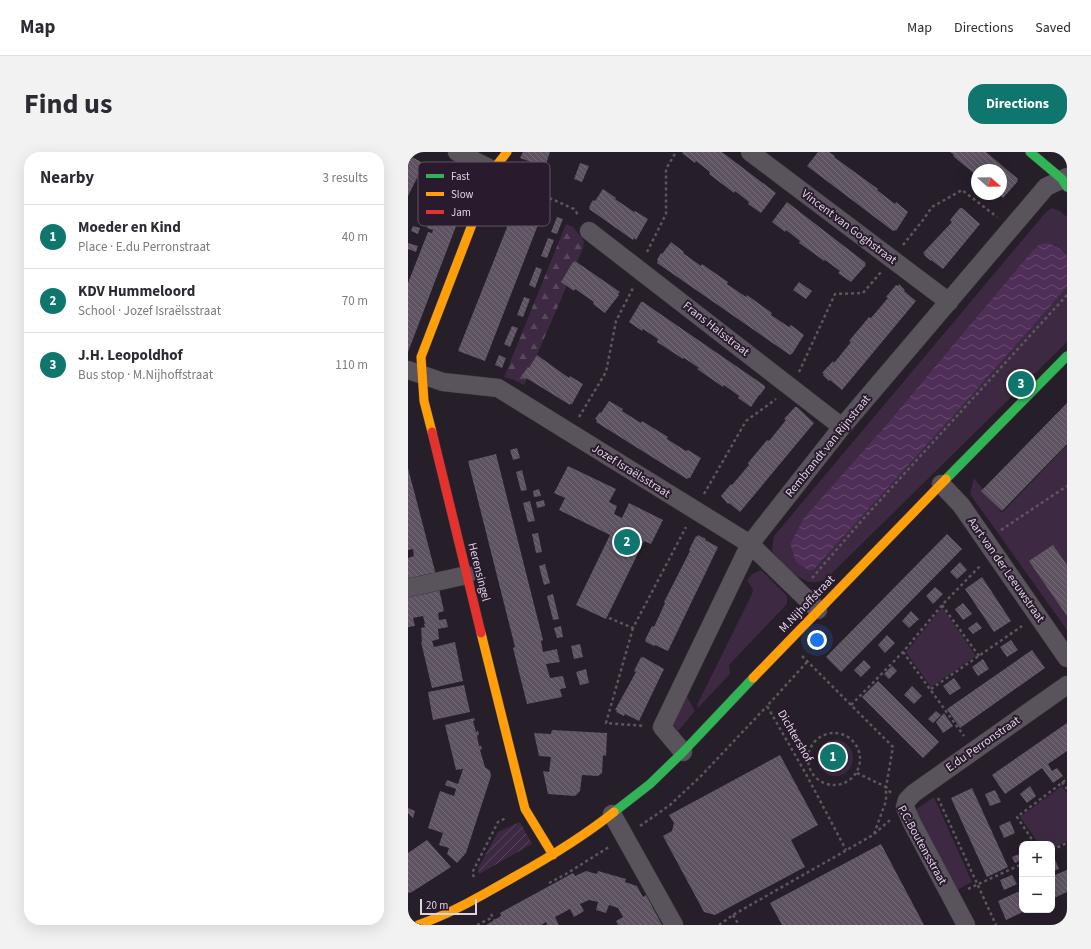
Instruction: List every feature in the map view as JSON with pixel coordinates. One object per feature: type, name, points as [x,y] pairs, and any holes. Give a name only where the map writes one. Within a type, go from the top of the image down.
[{"type":"main road","name":"Herensingel","points":[[499,162],[507,152]]},
{"type":"main road","points":[[1030,152],[1065,181]]},
{"type":"main road","name":"Herensingel","points":[[471,226],[415,373],[424,401],[524,809],[553,855]]},
{"type":"main road","name":"M.Nijhoffstraat","points":[[553,855],[612,814],[650,784],[684,752],[787,642],[1067,356]]},
{"type":"main road","points":[[418,925],[438,918],[482,896],[553,855]]},
{"type":"street","points":[[457,152],[477,162]]},
{"type":"street","name":"Vincent van Goghstraat","points":[[750,152],[949,302]]},
{"type":"street","name":"Rembrandt van Rijnstraat","points":[[662,727],[750,544],[842,427],[1046,187],[1065,181]]},
{"type":"street","name":"Frans Halsstraat","points":[[589,231],[842,427]]},
{"type":"street","name":"Jozef Israëlsstraat","points":[[415,373],[443,382],[498,388],[750,544],[818,610]]},
{"type":"street","name":"Aart van der Leeuwstraat","points":[[942,484],[961,505],[1067,658]]},
{"type":"street","points":[[408,588],[467,575]]},
{"type":"street","name":"E.du Perronstraat","points":[[905,807],[907,800],[914,793],[1067,685]]},
{"type":"street","points":[[662,727],[684,752]]},
{"type":"street","name":"P.C.Boutensstraat","points":[[905,807],[966,925]]},
{"type":"street","points":[[612,814],[674,925]]},
{"type":"path","points":[[569,433],[606,372],[616,321],[642,272],[648,248],[666,214],[666,169],[676,152]]},
{"type":"path","points":[[550,198],[574,209],[589,231]]},
{"type":"path","points":[[800,592],[870,512],[1067,295]]},
{"type":"path","points":[[851,705],[903,652],[990,546],[1067,486]]},
{"type":"path","points":[[942,605],[979,656]]},
{"type":"path","points":[[931,689],[1038,616]]},
{"type":"path","points":[[633,628],[606,723],[662,727]]},
{"type":"path","points":[[787,642],[893,747],[886,787],[886,801],[874,835]]},
{"type":"path","points":[[903,652],[974,751]]},
{"type":"path","name":"Dichtershof","points":[[807,662],[767,706],[806,774],[846,850]]},
{"type":"path","points":[[835,732],[844,734],[852,739],[858,746],[860,764],[857,773],[851,780],[843,784],[833,785],[824,783],[817,779],[811,771],[808,762],[808,753],[812,745],[818,738],[826,733],[835,732]]},
{"type":"path","points":[[806,774],[811,771]]},
{"type":"path","points":[[857,773],[886,787]]},
{"type":"path","points":[[1033,841],[1017,816],[1067,779]]},
{"type":"path","points":[[931,782],[996,925]]},
{"type":"path","points":[[1062,782],[1067,789]]},
{"type":"path","name":"P.C.Boutensstraat","points":[[886,787],[905,807]]},
{"type":"path","points":[[719,925],[733,915],[874,835],[905,807]]},
{"type":"path","points":[[497,925],[475,883],[472,873],[498,822],[524,809]]},
{"type":"path","points":[[1055,849],[1067,843]]},
{"type":"path","points":[[951,898],[1019,865]]},
{"type":"path","points":[[733,915],[739,925]]},
{"type":"path","points":[[477,925],[493,917]]},
{"type":"green space","points":[[1052,208],[1060,211],[1067,217],[1067,256],[1062,250],[1032,251],[887,424],[804,519],[790,544],[793,554],[818,564],[972,395],[1067,287],[1067,342],[828,577],[821,581],[813,582],[797,576],[783,564],[772,551],[774,536],[1046,212]]},
{"type":"green space","points":[[566,224],[573,227],[584,241],[583,248],[524,385],[504,377]]},
{"type":"green space","points":[[1067,445],[1067,630],[970,494],[974,478],[1002,513]]},
{"type":"green space","points":[[761,570],[787,596],[787,604],[729,665],[730,674],[698,708],[697,705],[752,594],[753,589],[747,581],[752,574]]},
{"type":"green space","points":[[942,607],[976,656],[931,687],[906,652]]},
{"type":"green space","points":[[686,695],[695,711],[678,731],[672,723]]},
{"type":"green space","points":[[839,740],[848,745],[852,751],[852,765],[848,771],[839,776],[831,776],[822,771],[818,765],[817,754],[822,745],[828,741]]},
{"type":"green space","points":[[1062,786],[1067,793],[1067,841],[1055,847],[1055,841],[1037,841],[1020,817]]},
{"type":"green space","points":[[934,797],[972,882],[957,890],[915,810]]},
{"type":"green space","points":[[520,822],[532,844],[479,874],[478,868],[498,832]]},
{"type":"water","points":[[1048,243],[1062,250],[1067,256],[1067,287],[972,395],[813,570],[808,570],[796,562],[790,544],[804,518],[887,424],[1032,251],[1039,245]]},
{"type":"building","points":[[523,152],[550,152],[547,162],[531,162],[520,158]]},
{"type":"building","points":[[722,152],[776,193],[761,213],[748,204],[749,202],[735,191],[734,193],[709,174],[710,172],[696,161],[695,163],[682,153]]},
{"type":"building","points":[[818,152],[829,152],[835,156],[834,157],[878,189],[877,190],[895,204],[896,202],[908,212],[896,231],[893,231],[807,166]]},
{"type":"building","points":[[950,152],[986,152],[1000,164],[971,164],[971,171],[953,156],[954,155]]},
{"type":"building","points":[[408,155],[421,162],[418,162],[418,176],[408,196]]},
{"type":"building","points":[[580,163],[589,166],[582,182],[574,179]]},
{"type":"building","points":[[1007,170],[1018,179],[1018,181],[1007,193]]},
{"type":"building","points":[[603,189],[634,212],[635,211],[648,219],[636,240],[634,238],[633,240],[589,209],[593,200],[595,201]]},
{"type":"building","points":[[787,202],[866,263],[866,265],[851,282],[838,273],[840,271],[799,243],[800,241],[786,230],[785,232],[772,222]]},
{"type":"building","points":[[960,208],[962,208],[980,224],[943,269],[931,261],[923,253],[952,222],[950,220]]},
{"type":"building","points":[[557,217],[563,219],[557,234],[551,232]]},
{"type":"building","points":[[413,226],[420,228],[418,234],[411,231]]},
{"type":"building","points":[[428,226],[456,226],[408,352],[408,283],[428,232],[432,233],[433,230],[427,228]]},
{"type":"building","points":[[507,226],[538,226],[485,361],[458,351]]},
{"type":"building","points":[[548,238],[554,240],[547,258],[541,256]]},
{"type":"building","points":[[671,242],[701,266],[702,264],[728,282],[727,284],[746,297],[747,295],[772,313],[771,315],[789,327],[791,325],[804,335],[792,354],[790,355],[657,263],[661,253],[662,254]]},
{"type":"building","points":[[408,243],[418,246],[416,252],[408,249]]},
{"type":"building","points":[[575,261],[620,292],[605,313],[593,304],[594,302],[575,289],[574,291],[561,282]]},
{"type":"building","points":[[536,267],[542,269],[535,288],[529,285]]},
{"type":"building","points":[[799,282],[812,291],[806,299],[793,290]]},
{"type":"building","points":[[899,284],[905,290],[904,291],[916,301],[842,390],[830,380],[829,381],[822,373],[833,361],[834,363],[851,342],[849,341],[869,317],[871,318],[888,298],[886,297],[896,285],[898,286]]},
{"type":"building","points":[[524,297],[530,299],[523,317],[517,315]]},
{"type":"building","points":[[641,302],[765,386],[751,407],[738,398],[739,396],[724,385],[723,387],[697,369],[699,368],[657,342],[658,339],[629,322]]},
{"type":"building","points":[[512,326],[518,328],[510,347],[504,344]]},
{"type":"building","points":[[499,355],[506,358],[502,368],[495,365]]},
{"type":"building","points":[[537,355],[569,378],[570,376],[583,384],[572,404],[570,405],[523,376]]},
{"type":"building","points":[[609,401],[623,409],[622,411],[641,423],[642,421],[668,437],[667,439],[686,451],[688,450],[701,458],[690,478],[687,479],[596,422],[597,420],[595,419]]},
{"type":"building","points":[[1067,403],[1067,444],[1002,511],[981,491]]},
{"type":"building","points":[[795,407],[797,407],[814,423],[740,512],[729,503],[728,504],[721,496],[749,465],[748,463],[767,440],[769,441],[786,420],[784,419]]},
{"type":"building","points":[[517,448],[520,458],[513,460],[510,450]]},
{"type":"building","points":[[496,454],[543,640],[541,641],[543,652],[557,649],[560,662],[546,664],[550,678],[563,676],[566,688],[560,689],[562,697],[527,704],[513,648],[515,647],[468,461]]},
{"type":"building","points":[[568,466],[616,489],[609,502],[617,506],[614,514],[622,518],[629,503],[663,520],[651,544],[644,541],[606,619],[576,605],[610,535],[559,510],[565,498],[554,493]]},
{"type":"building","points":[[408,468],[436,575],[408,581],[408,558],[414,556],[413,549],[408,550]]},
{"type":"building","points":[[522,470],[527,490],[521,491],[516,472]]},
{"type":"building","points":[[539,489],[541,496],[534,497],[533,491]]},
{"type":"building","points":[[544,500],[545,506],[537,508],[536,502]]},
{"type":"building","points":[[530,501],[535,521],[528,522],[523,503]]},
{"type":"building","points":[[538,533],[542,552],[536,553],[532,534]]},
{"type":"building","points":[[947,534],[962,549],[841,672],[826,657]]},
{"type":"building","points":[[698,535],[718,547],[668,651],[655,645],[654,646],[645,640],[652,626],[654,627],[665,603],[664,602],[696,536],[697,537]]},
{"type":"building","points":[[1053,545],[1067,565],[1067,616],[1029,561]]},
{"type":"building","points":[[960,562],[967,570],[957,579],[950,572]]},
{"type":"building","points":[[545,564],[550,583],[544,585],[539,566]]},
{"type":"building","points":[[982,577],[1011,621],[994,632],[965,589]]},
{"type":"building","points":[[935,587],[943,594],[933,604],[926,596]]},
{"type":"building","points":[[439,589],[444,611],[438,613],[439,620],[446,619],[448,627],[438,629],[439,639],[432,641],[434,647],[455,642],[463,681],[432,688],[421,642],[421,628],[425,627],[423,616],[413,618],[415,626],[408,627],[408,596]]},
{"type":"building","points":[[553,594],[559,619],[553,620],[547,596]]},
{"type":"building","points":[[963,603],[972,614],[963,620],[955,609]]},
{"type":"building","points":[[911,611],[919,619],[909,628],[902,621]]},
{"type":"building","points":[[977,622],[982,628],[973,634],[968,628]]},
{"type":"building","points":[[561,626],[563,637],[557,638],[554,628]]},
{"type":"building","points":[[887,635],[895,643],[885,653],[878,645]]},
{"type":"building","points":[[1011,640],[1018,650],[1007,657],[1000,647]]},
{"type":"building","points":[[580,644],[583,657],[574,659],[571,646]]},
{"type":"building","points":[[1032,650],[1045,668],[960,728],[947,709]]},
{"type":"building","points":[[641,657],[664,669],[639,721],[625,714],[624,716],[615,710],[636,672],[634,671]]},
{"type":"building","points":[[983,659],[989,669],[978,676],[972,667]]},
{"type":"building","points":[[864,660],[871,667],[861,677],[854,670]]},
{"type":"building","points":[[892,666],[897,671],[889,679],[884,674]]},
{"type":"building","points":[[586,669],[589,683],[580,685],[576,672]]},
{"type":"building","points":[[954,678],[961,688],[950,695],[943,686]]},
{"type":"building","points":[[878,681],[939,742],[923,758],[862,697]]},
{"type":"building","points":[[464,685],[470,712],[433,720],[428,692]]},
{"type":"building","points":[[912,686],[922,696],[914,704],[904,695]]},
{"type":"building","points":[[936,711],[941,715],[933,723],[928,719]]},
{"type":"building","points":[[944,713],[953,726],[943,733],[936,722]]},
{"type":"building","points":[[474,718],[475,720],[473,721],[476,732],[478,731],[479,734],[477,736],[479,746],[481,746],[482,749],[480,750],[485,767],[490,771],[491,776],[466,853],[457,863],[447,854],[449,848],[439,845],[443,833],[428,828],[440,791],[454,796],[456,789],[445,785],[447,780],[458,784],[463,769],[456,770],[445,725]]},
{"type":"building","points":[[1067,723],[1067,751],[1048,764],[1052,771],[1057,768],[1063,776],[1053,783],[1042,768],[1005,794],[992,775]]},
{"type":"building","points":[[552,730],[607,733],[606,756],[603,755],[602,773],[598,776],[582,775],[580,791],[575,796],[548,794],[543,771],[549,772],[551,757],[539,756],[534,733],[551,734]]},
{"type":"building","points":[[780,755],[818,825],[791,840],[805,867],[715,915],[704,912],[663,836],[672,831],[674,823],[669,815]]},
{"type":"building","points":[[1030,786],[1036,796],[1027,803],[1020,794]]},
{"type":"building","points":[[972,788],[1008,867],[987,877],[951,798]]},
{"type":"building","points":[[995,790],[1001,802],[990,806],[985,794]]},
{"type":"building","points":[[408,808],[415,811],[413,818],[408,813]]},
{"type":"building","points":[[1010,821],[1015,833],[1004,838],[999,826]]},
{"type":"building","points":[[427,840],[451,867],[412,892],[408,893],[408,853]]},
{"type":"building","points":[[881,844],[924,925],[782,925],[770,903]]},
{"type":"building","points":[[1019,854],[1019,861],[1015,863],[1012,857]]},
{"type":"building","points":[[1055,859],[1059,869],[1055,871]]},
{"type":"building","points":[[1067,870],[1067,892],[1055,898],[1055,877],[1055,875]]},
{"type":"building","points":[[586,871],[597,874],[598,871],[626,879],[625,882],[637,886],[643,897],[646,895],[662,925],[618,925],[616,921],[623,917],[618,908],[609,905],[606,913],[596,910],[598,902],[589,900],[580,904],[584,911],[574,917],[570,909],[555,917],[559,925],[547,925],[546,922],[541,925],[486,925],[501,916],[500,913],[573,873],[575,876]]},
{"type":"building","points":[[1012,875],[1017,884],[1004,890],[1000,880]]},
{"type":"building","points":[[1019,891],[1019,913],[1021,913],[1006,920],[998,901]]},
{"type":"traffic: fast","points":[[1030,152],[1062,179],[1067,187]]},
{"type":"traffic: fast","points":[[946,479],[1067,356]]},
{"type":"traffic: fast","points":[[614,812],[650,784],[683,752],[753,678]]},
{"type":"traffic: slow","points":[[499,162],[507,152]]},
{"type":"traffic: slow","points":[[432,432],[424,401],[421,357],[471,226]]},
{"type":"traffic: slow","points":[[753,678],[946,479]]},
{"type":"traffic: slow","points":[[481,633],[525,809],[553,855]]},
{"type":"traffic: slow","points":[[418,925],[467,903],[527,870],[578,839],[614,812]]},
{"type":"traffic: jam","points":[[432,432],[481,633]]},
{"type":"place","name":"J.H. Leopoldhof","points":[[1021,384]]},
{"type":"place","name":"KDV Hummeloord","points":[[627,542]]},
{"type":"place","name":"Moeder en Kind","points":[[833,757]]}]
